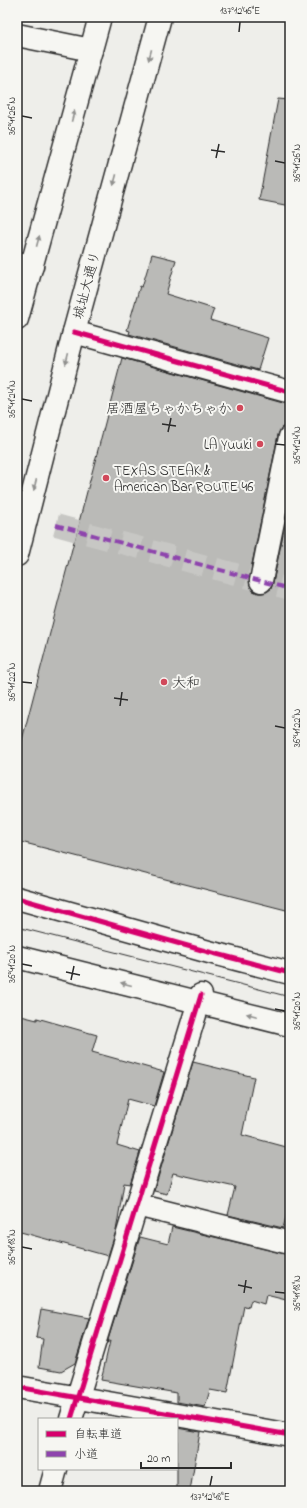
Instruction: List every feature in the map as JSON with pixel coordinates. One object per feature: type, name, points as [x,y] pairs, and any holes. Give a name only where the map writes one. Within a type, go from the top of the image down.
[{"type":"main road","points":[[17,319],[24,264],[100,17]]},
{"type":"main road","name":"城址大通り","points":[[17,555],[74,332],[160,17]]},
{"type":"main road","points":[[17,35],[90,50]]},
{"type":"main road","points":[[74,332],[290,392]]},
{"type":"main road","points":[[261,581],[290,437]]},
{"type":"main road","points":[[17,898],[209,952],[290,973]]},
{"type":"main road","points":[[17,957],[200,998],[290,1025]]},
{"type":"main road","points":[[72,1418],[200,998]]},
{"type":"main road","points":[[137,1205],[290,1242]]},
{"type":"main road","points":[[17,1387],[290,1436]]},
{"type":"main road","points":[[50,1491],[56,1470]]},
{"type":"building","points":[[278,99],[290,100],[290,206],[259,200]]},
{"type":"building","points":[[152,254],[176,260],[166,294],[214,309],[210,320],[268,338],[258,370],[129,334],[130,331],[127,330],[140,286],[142,287]]},
{"type":"building","name":"大和","points":[[122,358],[290,405],[290,425],[286,425],[281,428],[278,435],[249,585],[253,591],[258,593],[265,593],[271,589],[290,500],[290,911],[17,841],[17,759]]},
{"type":"building","points":[[17,1015],[37,1020],[37,1018],[97,1035],[92,1052],[164,1072],[154,1106],[128,1099],[117,1145],[140,1152],[130,1184],[124,1183],[116,1231],[108,1256],[17,1231]]},
{"type":"building","points":[[193,1062],[254,1077],[242,1135],[290,1148],[290,1202],[283,1228],[228,1215],[235,1187],[173,1173],[167,1194],[154,1191]]},
{"type":"building","points":[[172,1227],[290,1255],[290,1301],[266,1295],[264,1304],[251,1300],[249,1307],[244,1306],[227,1393],[210,1390],[205,1407],[177,1402],[177,1393],[101,1380],[110,1341],[107,1343],[140,1237],[168,1244]]},
{"type":"building","points":[[41,1309],[89,1318],[75,1363],[61,1371],[39,1367],[43,1339],[36,1338]]},
{"type":"building","points":[[178,1428],[200,1432],[190,1491],[177,1491]]},
{"type":"tunnel","points":[[56,525],[290,589]]},
{"type":"tram line","points":[[17,927],[290,997]]},
{"type":"marked path","points":[[56,525],[290,589]]},
{"type":"cycle path","points":[[74,332],[290,392]]},
{"type":"cycle path","points":[[17,898],[209,952],[290,973]]},
{"type":"cycle path","points":[[71,1418],[201,995]]},
{"type":"cycle path","points":[[17,1387],[290,1435]]},
{"type":"place","name":"居酒屋ちゃかちゃか","points":[[240,408]]},
{"type":"place","name":"LA Yuuki","points":[[260,444]]},
{"type":"place","name":"TEXAS STEAK & American Bar ROUTE 46","points":[[106,478]]},
{"type":"place","name":"大和","points":[[164,682]]}]
